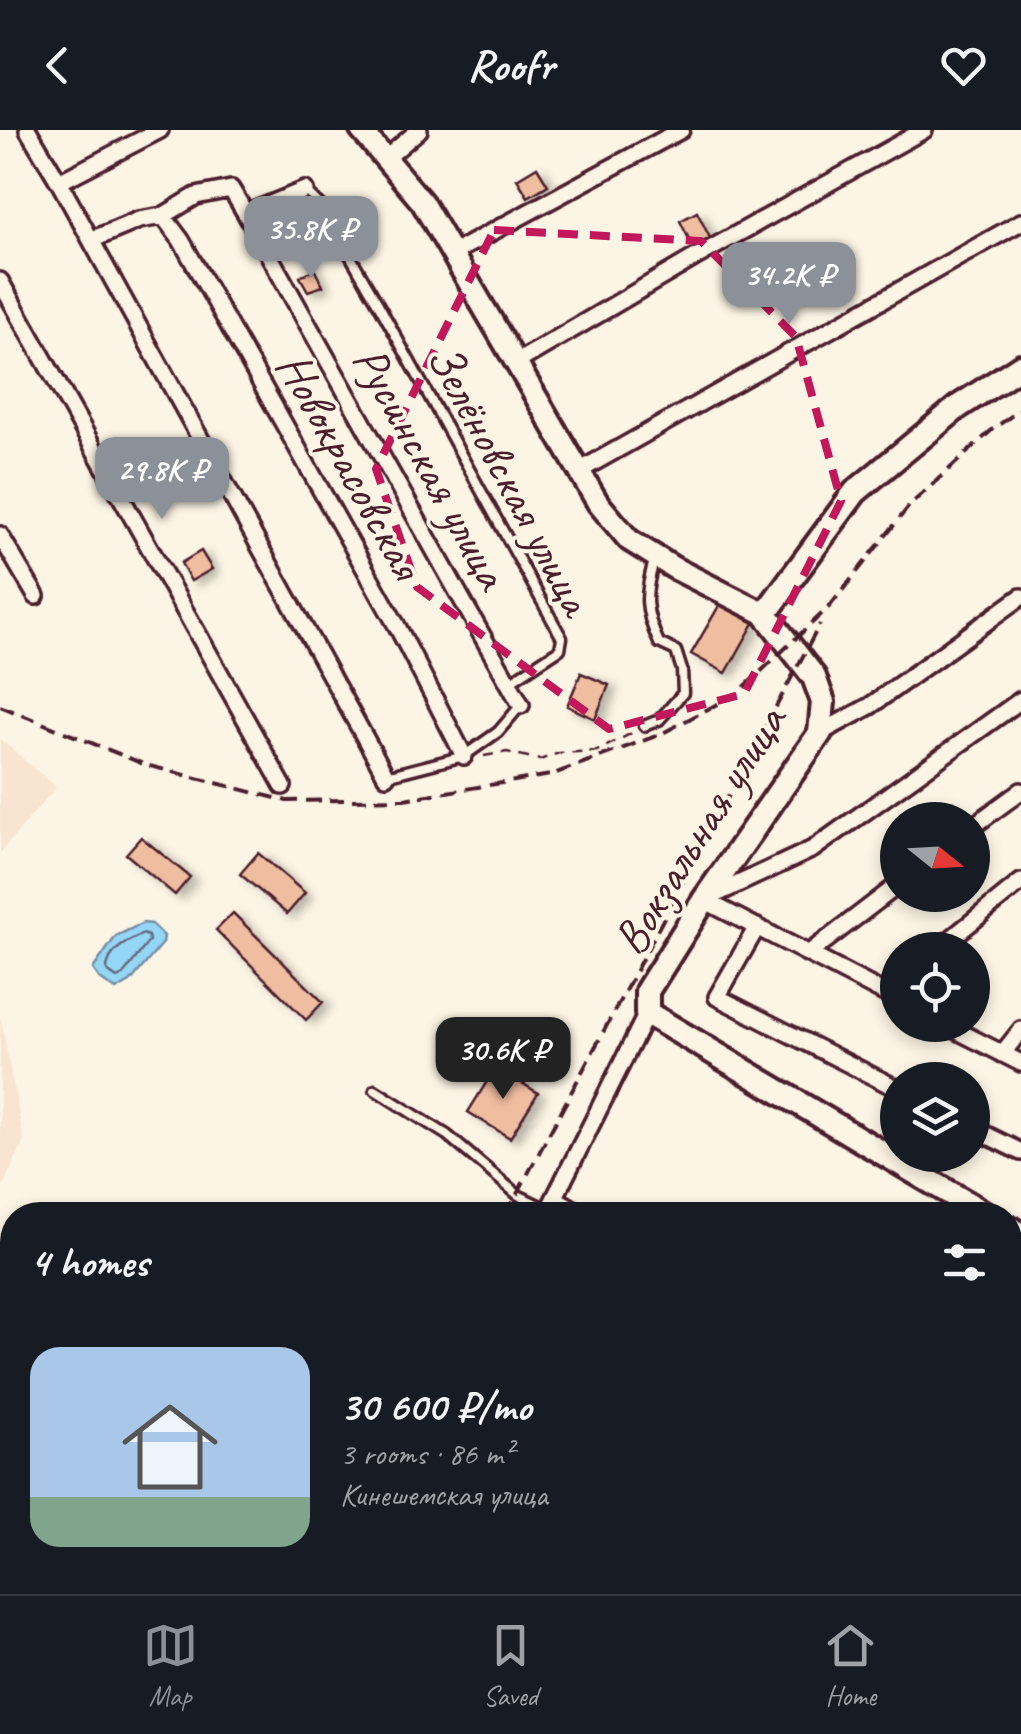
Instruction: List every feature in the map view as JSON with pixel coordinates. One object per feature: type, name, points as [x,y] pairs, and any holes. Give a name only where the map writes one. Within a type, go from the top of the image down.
[{"type":"main road","points":[[765,614],[855,492],[958,407],[1021,366]]},
{"type":"main road","name":"Вокзальная улица","points":[[765,614],[814,677],[822,702],[820,733],[704,900],[647,991],[648,1013],[966,1202]]},
{"type":"street","points":[[28,130],[386,776]]},
{"type":"street","points":[[59,182],[160,130]]},
{"type":"street","points":[[360,130],[422,202],[598,504],[628,540],[765,614]]},
{"type":"street","points":[[384,160],[418,130]]},
{"type":"street","points":[[452,254],[681,130]]},
{"type":"street","points":[[516,362],[924,130]]},
{"type":"street","points":[[92,240],[139,220],[163,216],[196,196],[231,189],[246,214],[304,190]]},
{"type":"street","name":"Русинская улица","points":[[246,214],[520,705]]},
{"type":"street","name":"Новокрасовская","points":[[163,216],[182,240],[397,626],[464,756]]},
{"type":"street","points":[[580,470],[1021,222]]},
{"type":"street","points":[[0,282],[282,786]]},
{"type":"street","points":[[0,535],[36,596]]},
{"type":"street","points":[[820,733],[870,706],[1021,597]]},
{"type":"street","points":[[704,900],[814,849],[1021,700]]},
{"type":"street","points":[[990,814],[1021,791]]},
{"type":"street","points":[[959,932],[1021,882]]},
{"type":"street","points":[[808,954],[880,899]]},
{"type":"street","points":[[704,900],[880,991]]},
{"type":"street","points":[[757,927],[718,997],[880,1080]]},
{"type":"street","points":[[553,1202],[648,1013]]},
{"type":"street","points":[[1002,1054],[1021,1030]]},
{"type":"street","points":[[979,1042],[1021,1063]]},
{"type":"street","points":[[990,1137],[1021,1152]]},
{"type":"lane","name":"Зелёновская улица","points":[[304,190],[322,207],[381,308],[562,638],[560,649],[508,683]]},
{"type":"lane","points":[[644,726],[659,720],[682,693],[682,670],[676,652],[659,644],[648,620],[645,592],[656,556]]},
{"type":"lane","points":[[386,776],[464,756],[498,732],[520,705]]},
{"type":"lane","points":[[375,1090],[447,1135],[518,1195],[535,1202]]},
{"type":"path","points":[[464,756],[507,752],[540,760],[597,751],[644,726]]},
{"type":"highlighted area","points":[[494,230],[701,241],[796,337],[841,501],[744,694],[609,729],[417,587],[376,469]]},
{"type":"shaded area","points":[[0,739],[56,787],[0,853]]},
{"type":"shaded area","points":[[0,1016],[24,1141],[0,1192]]},
{"type":"water","points":[[143,923],[152,924],[164,936],[163,943],[130,982],[116,990],[93,969],[116,936]]},
{"type":"building","points":[[537,167],[548,185],[528,197],[517,179]]},
{"type":"building","points":[[697,212],[710,238],[693,247],[680,221]]},
{"type":"building","points":[[314,269],[323,286],[308,291],[300,277]]},
{"type":"building","points":[[201,551],[212,569],[191,581],[181,563]]},
{"type":"building","points":[[720,604],[754,623],[726,673],[691,654]]},
{"type":"building","points":[[581,673],[609,685],[595,719],[567,706]]},
{"type":"building","points":[[141,837],[190,877],[175,895],[126,854]]},
{"type":"building","points":[[258,853],[305,893],[287,914],[240,874]]},
{"type":"building","points":[[233,913],[323,1002],[306,1020],[216,930]]},
{"type":"building","points":[[496,1067],[538,1093],[510,1138],[468,1112]]},
{"type":"railway","points":[[0,706],[146,765],[287,801],[404,799],[551,775],[659,735],[738,693],[830,606],[910,505],[993,429],[1021,409]]},
{"type":"railway","points":[[513,1202],[820,624]]}]
